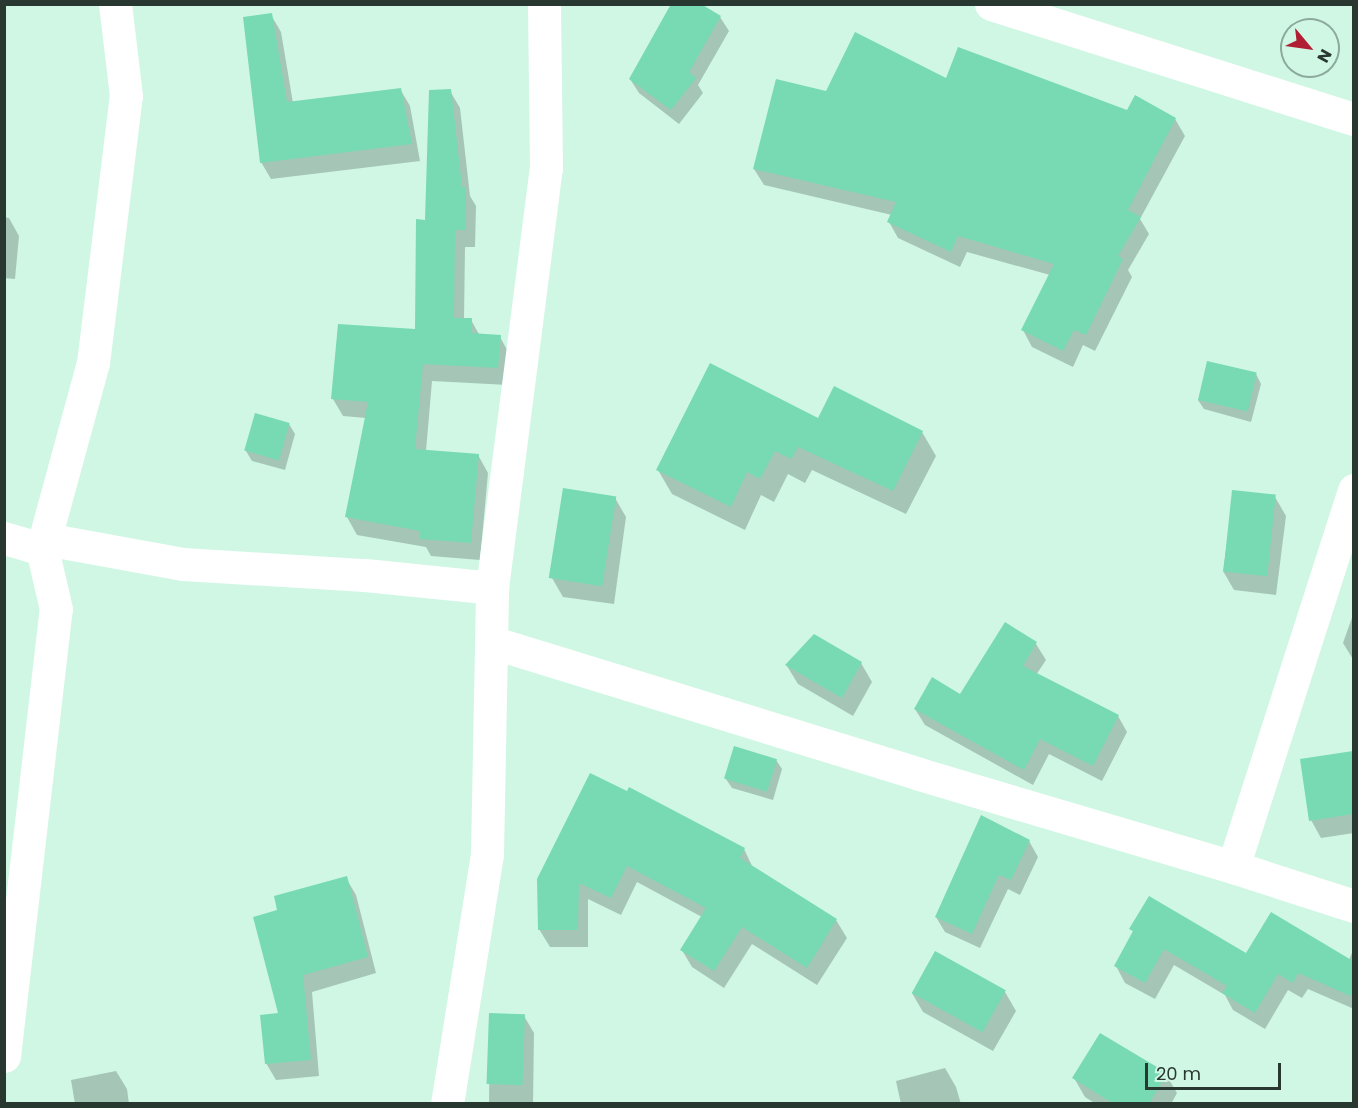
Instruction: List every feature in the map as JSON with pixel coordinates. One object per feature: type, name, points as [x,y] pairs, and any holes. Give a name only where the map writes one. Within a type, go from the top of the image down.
[{"type":"street","points":[[4,1056],[56,609],[42,549],[93,363],[126,96],[116,4]]},
{"type":"street","points":[[447,1104],[487,854],[492,588],[546,169],[544,4]]},
{"type":"street","points":[[991,4],[1353,118]]},
{"type":"street","points":[[1233,867],[1353,490]]},
{"type":"street","points":[[4,538],[42,549]]},
{"type":"street","points":[[42,549],[51,540],[183,564],[365,575],[492,588]]},
{"type":"street","points":[[492,642],[919,774],[1233,867],[1353,906]]},
{"type":"building","points":[[671,4],[701,4],[721,16],[689,72],[696,78],[671,110],[629,79]]},
{"type":"building","points":[[272,13],[287,102],[401,88],[412,144],[260,163],[243,17]]},
{"type":"building","points":[[855,32],[946,78],[958,47],[1127,110],[1135,95],[1176,118],[1128,210],[1141,217],[1118,256],[1123,259],[1086,335],[1074,330],[1063,351],[1021,330],[1054,264],[958,236],[951,252],[887,222],[896,202],[753,169],[776,79],[826,91]]},
{"type":"building","points":[[451,89],[462,187],[466,187],[465,230],[455,230],[454,318],[472,318],[471,333],[501,335],[498,368],[423,364],[415,449],[479,454],[471,543],[419,539],[420,531],[345,517],[368,402],[331,399],[338,324],[415,329],[416,219],[425,220],[429,90]]},
{"type":"building","points":[[1207,361],[1257,372],[1248,411],[1198,400]]},
{"type":"building","points":[[710,363],[818,418],[834,386],[923,431],[893,491],[798,447],[791,459],[775,451],[760,479],[747,472],[731,507],[656,470]]},
{"type":"building","points":[[255,413],[290,423],[279,460],[244,450]]},
{"type":"building","points":[[563,488],[616,496],[602,586],[549,578]]},
{"type":"building","points":[[1232,490],[1276,495],[1267,576],[1223,572]]},
{"type":"building","points":[[1005,622],[1037,642],[1023,666],[1119,715],[1093,766],[1040,739],[1024,770],[914,709],[932,677],[960,694]]},
{"type":"building","points":[[814,634],[862,662],[842,698],[785,665]]},
{"type":"building","points":[[734,746],[777,759],[767,792],[724,779]]},
{"type":"building","points":[[1353,751],[1353,814],[1309,821],[1300,759]]},
{"type":"building","points":[[590,773],[627,791],[629,787],[745,848],[740,858],[837,919],[807,968],[742,927],[714,971],[680,950],[706,908],[627,866],[611,898],[579,883],[578,930],[538,930],[537,879]]},
{"type":"building","points":[[981,815],[1030,840],[1011,880],[999,875],[972,934],[935,917]]},
{"type":"building","points":[[347,876],[368,957],[303,975],[311,1060],[265,1064],[260,1015],[278,1013],[253,917],[277,910],[274,896]]},
{"type":"building","points":[[1149,896],[1246,953],[1271,912],[1353,961],[1353,997],[1298,973],[1293,983],[1278,974],[1255,1013],[1222,993],[1227,986],[1164,949],[1145,983],[1114,966],[1133,931],[1129,929]]},
{"type":"building","points":[[935,951],[1006,990],[983,1032],[912,993]]},
{"type":"building","points":[[489,1013],[525,1014],[523,1085],[487,1084]]},
{"type":"building","points":[[1100,1033],[1167,1073],[1149,1104],[1114,1104],[1072,1078]]}]
